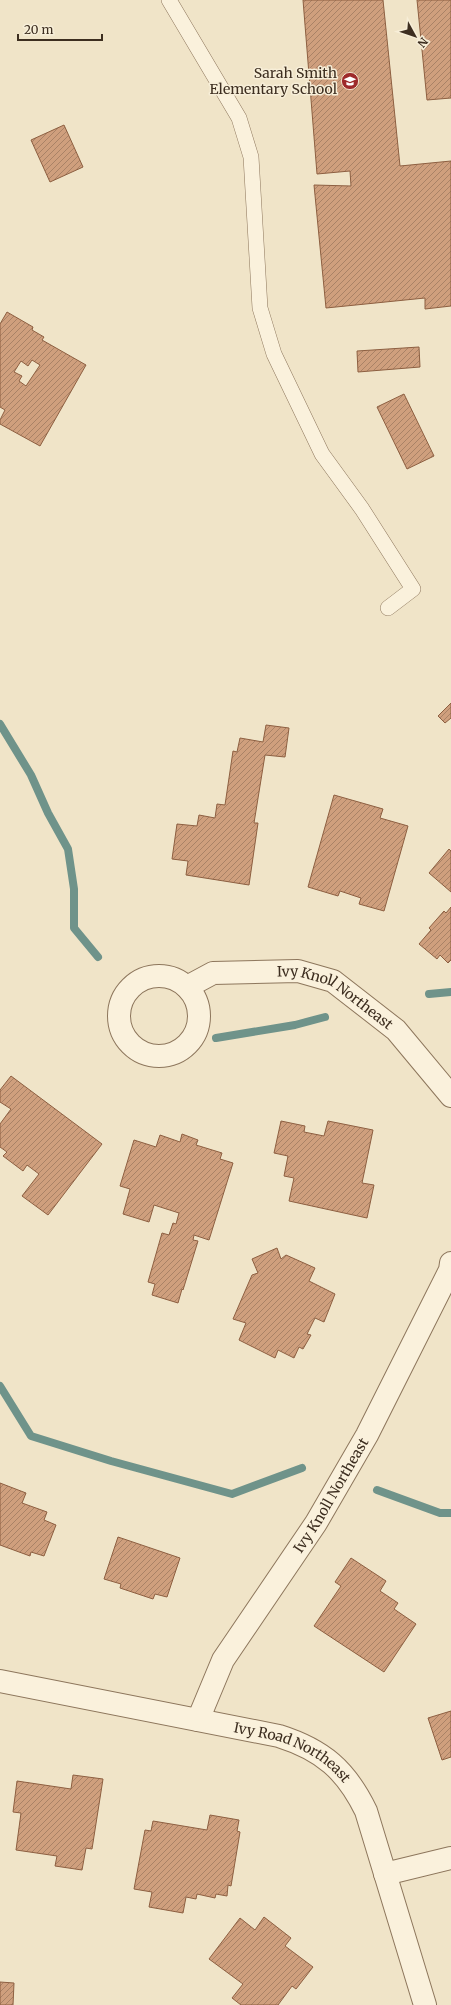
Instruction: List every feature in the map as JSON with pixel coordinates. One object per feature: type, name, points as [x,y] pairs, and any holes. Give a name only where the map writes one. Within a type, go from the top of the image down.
[{"type":"street","name":"Ivy Knoll Northeast","points":[[187,987],[213,973],[298,971],[333,981],[396,1030],[451,1096]]},
{"type":"street","name":"Ivy Knoll Northeast","points":[[198,1720],[223,1660],[316,1523],[367,1435],[450,1270],[451,1263]]},
{"type":"street","name":"Ivy Road Northeast","points":[[0,1681],[279,1736],[301,1743],[331,1762],[355,1789],[366,1811],[425,2005]]},
{"type":"street","points":[[385,1874],[451,1858]]},
{"type":"lane","points":[[169,0],[239,118],[251,156],[260,308],[274,354],[322,454],[362,509],[413,588],[388,608]]},
{"type":"building","name":"Sarah Smith Elementary School","points":[[303,0],[383,0],[400,166],[451,161],[451,306],[425,309],[425,298],[326,308],[314,185],[351,186],[350,171],[317,174]]},
{"type":"building","points":[[417,0],[451,0],[451,98],[427,100]]},
{"type":"building","points":[[64,125],[83,167],[50,182],[31,140]]},
{"type":"building","points":[[7,312],[33,327],[32,330],[44,337],[42,340],[86,365],[40,446],[0,424],[0,420],[5,410],[0,407],[0,324]],"holes":[[[32,360],[40,365],[26,386],[19,381],[22,376],[14,372],[21,361],[28,366]]]},
{"type":"building","points":[[419,347],[420,367],[358,372],[357,351]]},
{"type":"building","points":[[404,394],[434,456],[407,469],[377,407]]},
{"type":"building","points":[[451,703],[451,718],[445,723],[438,716]]},
{"type":"building","points":[[266,725],[289,728],[285,757],[265,755],[254,823],[258,823],[249,885],[186,875],[188,861],[172,859],[177,824],[197,826],[199,815],[215,818],[217,804],[225,805],[233,751],[237,752],[240,738],[263,742]]},
{"type":"building","points":[[334,795],[383,809],[380,818],[408,826],[384,911],[359,904],[361,898],[340,891],[338,896],[308,887]]},
{"type":"building","points":[[449,849],[451,851],[451,892],[429,873]]},
{"type":"building","points":[[451,907],[451,960],[448,963],[440,955],[437,959],[419,944],[431,930],[429,928],[444,911],[446,913]]},
{"type":"building","points":[[11,1076],[102,1144],[48,1215],[22,1196],[39,1174],[27,1165],[23,1171],[3,1156],[7,1152],[0,1147],[0,1124],[11,1109],[0,1102],[0,1090]]},
{"type":"building","points":[[281,1121],[305,1126],[304,1132],[324,1136],[328,1121],[373,1130],[362,1183],[374,1185],[367,1218],[289,1201],[294,1178],[284,1176],[288,1156],[274,1153]]},
{"type":"building","points":[[182,1134],[198,1140],[196,1145],[222,1153],[220,1159],[233,1163],[209,1240],[194,1235],[193,1240],[198,1241],[178,1303],[152,1295],[155,1284],[148,1282],[162,1233],[169,1235],[173,1223],[176,1224],[179,1213],[154,1205],[149,1222],[123,1214],[130,1189],[120,1186],[134,1140],[156,1147],[160,1135],[180,1142]]},
{"type":"building","points":[[277,1248],[281,1259],[286,1255],[315,1268],[309,1281],[335,1294],[324,1322],[315,1318],[307,1334],[311,1335],[303,1349],[299,1347],[294,1358],[278,1350],[275,1358],[239,1340],[246,1323],[233,1319],[252,1275],[258,1273],[252,1259]]},
{"type":"building","points":[[0,1483],[26,1493],[22,1503],[47,1512],[44,1520],[56,1525],[44,1556],[31,1552],[30,1556],[0,1545]]},
{"type":"building","points":[[118,1537],[180,1558],[167,1597],[155,1594],[153,1599],[120,1588],[121,1584],[104,1579]]},
{"type":"building","points":[[351,1558],[386,1581],[380,1591],[398,1603],[394,1609],[416,1624],[384,1672],[314,1626],[341,1586],[335,1582]]},
{"type":"building","points":[[451,1711],[451,1757],[442,1760],[428,1718]]},
{"type":"building","points":[[73,1775],[103,1779],[92,1849],[86,1848],[82,1870],[55,1866],[57,1856],[16,1850],[21,1813],[13,1812],[17,1781],[71,1789]]},
{"type":"building","points":[[210,1815],[239,1820],[237,1831],[240,1832],[231,1886],[228,1885],[227,1896],[216,1894],[215,1898],[197,1894],[196,1899],[186,1897],[183,1913],[149,1907],[152,1892],[134,1889],[145,1830],[151,1831],[153,1821],[207,1830]]},
{"type":"building","points":[[264,1917],[291,1938],[285,1946],[313,1967],[296,1989],[292,1986],[278,2005],[241,2005],[232,1998],[243,1984],[209,1959],[240,1918],[255,1930]]},
{"type":"building","points":[[0,1982],[14,1983],[13,2005],[0,2005]]},
{"type":"waterway","points":[[0,724],[31,775],[48,813],[68,849],[74,889],[74,928],[98,957]]},
{"type":"waterway","points":[[429,994],[451,992]]},
{"type":"waterway","points":[[216,1038],[295,1025],[325,1017]]},
{"type":"waterway","points":[[0,1386],[31,1436],[111,1461],[232,1494],[302,1468]]},
{"type":"waterway","points":[[377,1490],[440,1513],[451,1513]]},
{"type":"place","name":"Sarah Smith Elementary School","points":[[350,81]]}]
